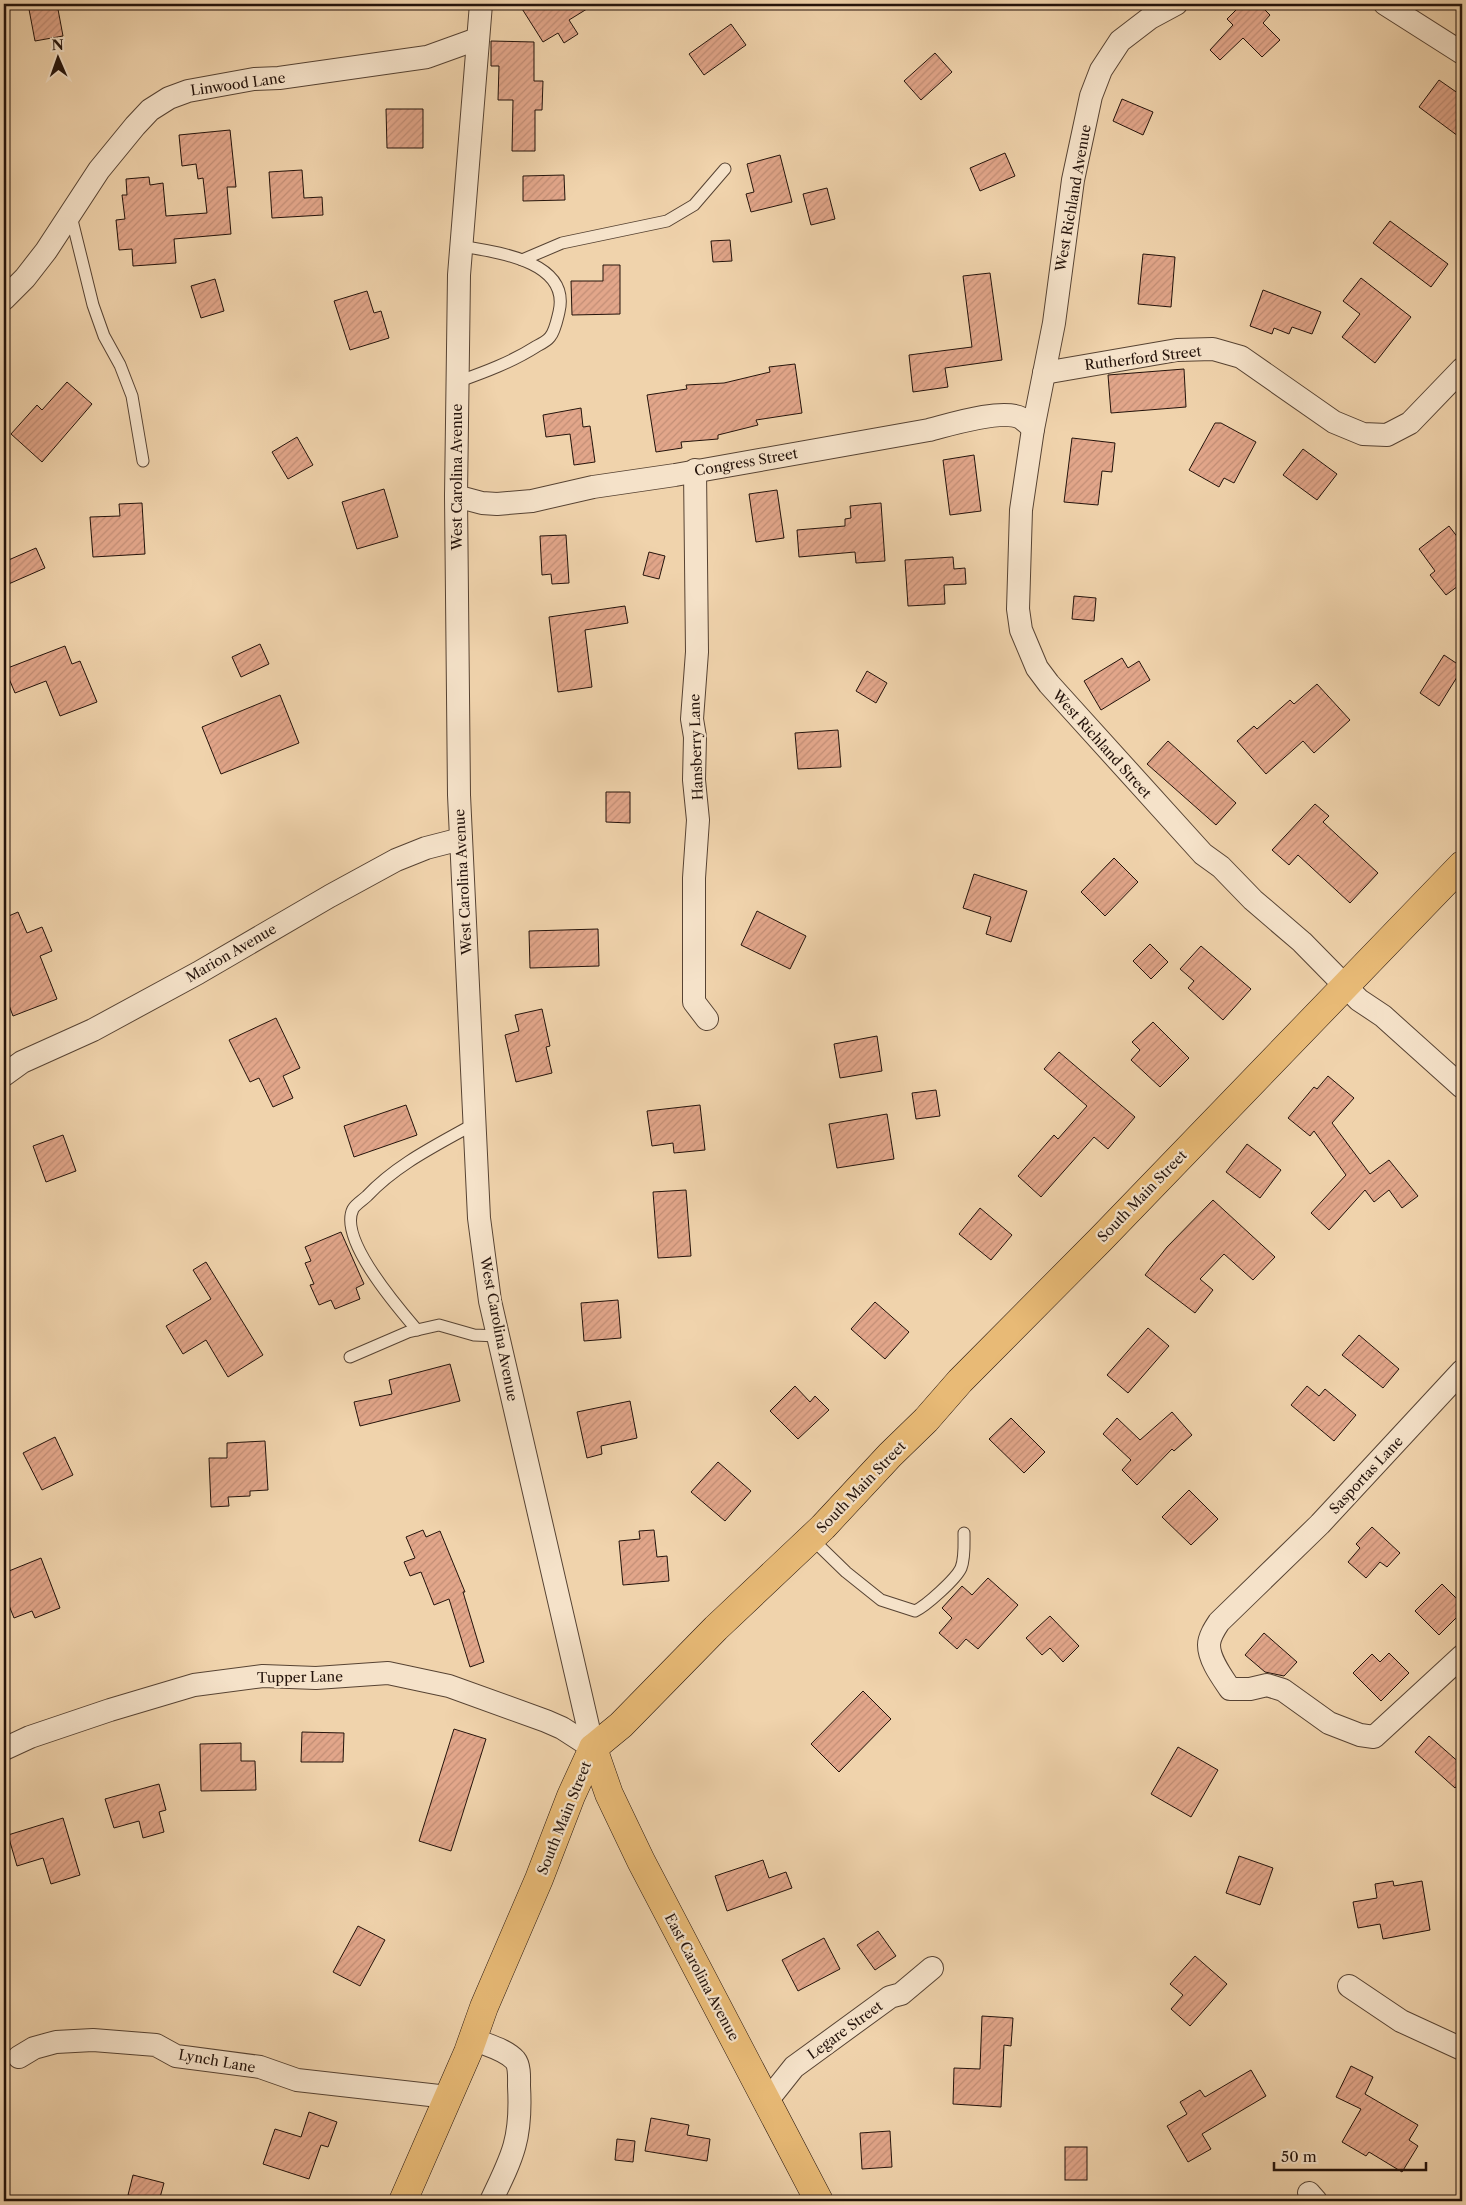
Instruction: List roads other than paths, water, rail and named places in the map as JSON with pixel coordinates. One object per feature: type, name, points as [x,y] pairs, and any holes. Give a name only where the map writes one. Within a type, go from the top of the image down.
[{"type":"main road","name":"South Main Street","points":[[403,2201],[473,2039],[571,1796],[593,1748],[621,1725],[716,1628],[811,1538],[926,1420],[960,1381],[1101,1239],[1462,865]]},
{"type":"main road","name":"East Carolina Avenue","points":[[593,1748],[609,1794],[641,1861],[819,2201]]},
{"type":"street","name":"West Carolina Avenue","points":[[480,4],[461,246],[456,496],[461,839],[479,1218],[490,1300],[593,1748]]},
{"type":"street","name":"West Richland Avenue","points":[[1033,429],[1054,323],[1073,180],[1091,96],[1101,70],[1120,41],[1150,18],[1176,4]]},
{"type":"street","points":[[1385,4],[1462,53]]},
{"type":"street","name":"Linwood Lane","points":[[4,299],[30,271],[100,170],[135,126],[150,110],[169,98],[188,91],[232,83],[427,57],[476,39]]},
{"type":"street","name":"Rutherford Street","points":[[1044,372],[1177,350],[1213,349],[1241,357],[1334,422],[1363,434],[1387,434],[1410,422],[1462,369]]},
{"type":"street","name":"Congress Street","points":[[456,496],[482,503],[512,504],[593,487],[675,475],[694,470],[929,430],[964,420],[998,416],[1020,418],[1033,429]]},
{"type":"street","name":"West Richland Street","points":[[1033,429],[1021,510],[1018,609],[1021,630],[1037,668],[1049,684],[1203,854],[1221,866],[1253,900],[1302,942],[1359,1000],[1383,1016],[1462,1087]]},
{"type":"street","name":"Hansberry Lane","points":[[694,470],[697,652],[692,719],[695,737],[694,780],[698,820],[694,878],[694,1002],[707,1019]]},
{"type":"street","name":"Marion Avenue","points":[[4,1075],[22,1062],[93,1030],[190,977],[396,860],[426,848],[461,839]]},
{"type":"street","name":"Sasportas Lane","points":[[1462,1371],[1320,1524],[1219,1622],[1209,1645],[1216,1668],[1230,1689],[1250,1689],[1267,1685],[1283,1690],[1330,1723],[1360,1735],[1374,1737],[1462,1656]]},
{"type":"street","name":"Tupper Lane","points":[[4,1749],[30,1737],[110,1710],[194,1686],[237,1678],[263,1676],[316,1678],[388,1673],[449,1686],[546,1721],[562,1728],[593,1748]]},
{"type":"street","name":"Legare Street","points":[[767,2101],[794,2066],[890,1997],[901,1994],[932,1968]]},
{"type":"street","points":[[1349,1986],[1401,2021],[1462,2049]]},
{"type":"street","points":[[473,2039],[502,2052],[516,2061],[518,2069],[521,2113],[517,2140],[512,2158],[491,2201]]},
{"type":"street","name":"Lynch Lane","points":[[19,2057],[34,2048],[56,2042],[93,2040],[156,2045],[176,2056],[260,2067],[297,2080],[448,2097]]},
{"type":"lane","points":[[522,260],[562,243],[667,221],[694,205],[726,169]]},
{"type":"lane","points":[[70,214],[93,305],[104,336],[120,365],[132,396],[142,461]]},
{"type":"lane","points":[[457,382],[499,367],[550,338],[557,322],[561,305],[560,290],[550,276],[531,263],[501,253],[461,246]]},
{"type":"lane","points":[[417,1330],[382,1289],[354,1238],[351,1221],[353,1209],[379,1183],[415,1157],[474,1124]]},
{"type":"lane","points":[[350,1357],[408,1332],[438,1325],[474,1335],[498,1336]]},
{"type":"lane","points":[[811,1538],[846,1572],[881,1600],[915,1611],[926,1605],[960,1570],[964,1551],[964,1533]]}]
